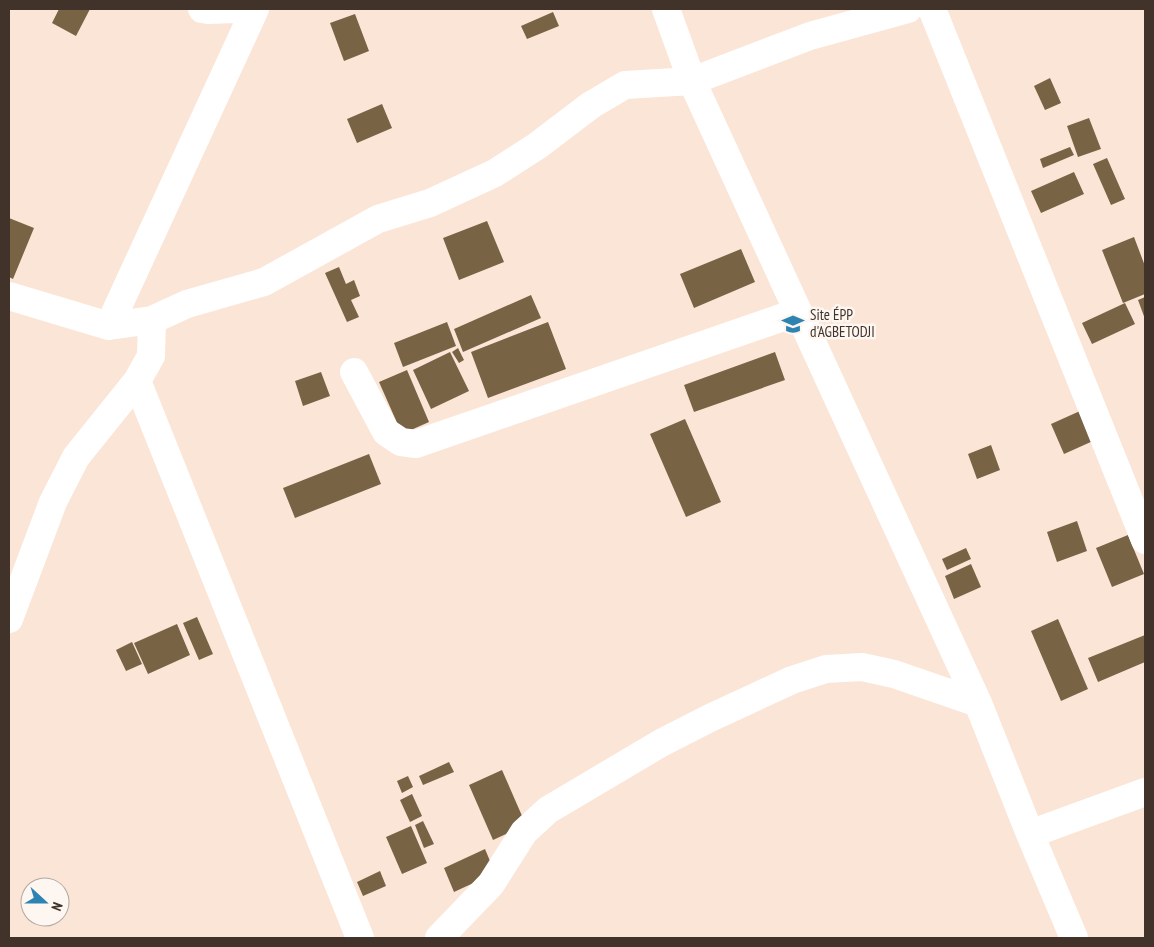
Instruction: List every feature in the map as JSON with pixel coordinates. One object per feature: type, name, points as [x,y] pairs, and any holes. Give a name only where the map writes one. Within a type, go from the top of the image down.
[{"type":"street","points":[[202,9],[236,9]]},
{"type":"street","points":[[109,326],[255,9]]},
{"type":"street","points":[[666,9],[692,81],[978,703],[1074,938]]},
{"type":"street","points":[[9,296],[109,326],[152,320],[187,304],[264,282],[378,219],[430,203],[496,173],[538,146],[591,104],[625,85],[692,81],[810,36],[908,9]]},
{"type":"street","points":[[932,9],[1145,540]]},
{"type":"street","points":[[354,372],[386,432],[401,442],[416,444],[798,312]]},
{"type":"street","points":[[9,619],[53,502],[76,457],[137,381],[151,356],[152,320]]},
{"type":"street","points":[[137,381],[360,938]]},
{"type":"street","points":[[439,938],[491,884],[524,832],[548,810],[661,743],[792,680],[826,669],[862,667],[894,674],[978,703]]},
{"type":"street","points":[[1030,834],[1145,792]]},
{"type":"building","points":[[59,9],[90,9],[76,36],[52,23]]},
{"type":"building","points":[[553,12],[559,26],[527,39],[521,26]]},
{"type":"building","points":[[355,14],[369,51],[344,61],[330,23]]},
{"type":"building","points":[[1050,78],[1061,103],[1045,110],[1034,86]]},
{"type":"building","points":[[382,104],[392,128],[357,143],[347,119]]},
{"type":"building","points":[[1089,118],[1101,149],[1078,157],[1067,126]]},
{"type":"building","points":[[1070,147],[1074,155],[1043,168],[1040,159]]},
{"type":"building","points":[[1107,158],[1125,199],[1111,205],[1093,164]]},
{"type":"building","points":[[1074,172],[1084,194],[1041,213],[1031,191]]},
{"type":"building","points":[[9,218],[34,228],[13,279],[9,277]]},
{"type":"building","points":[[487,221],[504,262],[459,280],[443,238]]},
{"type":"building","points":[[1134,237],[1145,266],[1145,294],[1123,303],[1102,250]]},
{"type":"building","points":[[741,249],[755,282],[694,308],[680,274]]},
{"type":"building","points":[[339,267],[346,284],[354,280],[360,296],[351,300],[359,317],[347,322],[325,273]]},
{"type":"building","points":[[531,295],[541,318],[463,352],[454,329]]},
{"type":"building","points":[[1145,297],[1145,319],[1138,300]]},
{"type":"building","points":[[1125,303],[1135,324],[1092,344],[1082,323]]},
{"type":"building","points":[[447,322],[456,346],[403,367],[394,343]]},
{"type":"building","points":[[548,322],[566,369],[488,398],[471,352]]},
{"type":"building","points":[[458,348],[464,360],[459,363],[452,352]]},
{"type":"building","points":[[450,352],[469,391],[431,409],[413,370]]},
{"type":"building","points":[[775,352],[785,380],[694,412],[684,385]]},
{"type":"building","points":[[407,370],[429,422],[402,434],[379,382]]},
{"type":"building","points":[[321,372],[330,396],[303,406],[295,381]]},
{"type":"building","points":[[1080,411],[1093,441],[1064,454],[1051,424]]},
{"type":"building","points":[[685,419],[721,502],[686,517],[650,434]]},
{"type":"building","points":[[991,445],[1000,470],[977,479],[968,454]]},
{"type":"building","points":[[369,454],[381,484],[295,518],[283,488]]},
{"type":"building","points":[[1077,521],[1087,551],[1057,562],[1047,532]]},
{"type":"building","points":[[1128,535],[1144,574],[1112,587],[1096,548]]},
{"type":"building","points":[[966,548],[971,559],[947,570],[942,559]]},
{"type":"building","points":[[971,564],[981,587],[954,599],[945,576]]},
{"type":"building","points":[[197,617],[213,654],[199,660],[183,623]]},
{"type":"building","points":[[1058,619],[1088,689],[1061,701],[1031,631]]},
{"type":"building","points":[[177,624],[190,655],[148,674],[134,643]]},
{"type":"building","points":[[1145,635],[1145,662],[1098,682],[1088,658]]},
{"type":"building","points":[[132,642],[142,664],[126,671],[116,650]]},
{"type":"building","points":[[449,762],[454,772],[423,785],[419,776]]},
{"type":"building","points":[[502,770],[526,825],[493,840],[469,785]]},
{"type":"building","points":[[408,776],[413,787],[402,793],[397,781]]},
{"type":"building","points":[[412,794],[422,816],[410,822],[400,800]]},
{"type":"building","points":[[423,821],[434,844],[424,848],[415,825]]},
{"type":"building","points":[[411,826],[427,863],[402,874],[386,837]]},
{"type":"building","points":[[485,849],[495,873],[454,892],[444,868]]},
{"type":"building","points":[[380,871],[386,886],[363,896],[357,882]]},
{"type":"place","name":"Site ÉPP d'AGBETODJI","points":[[793,324]]}]
